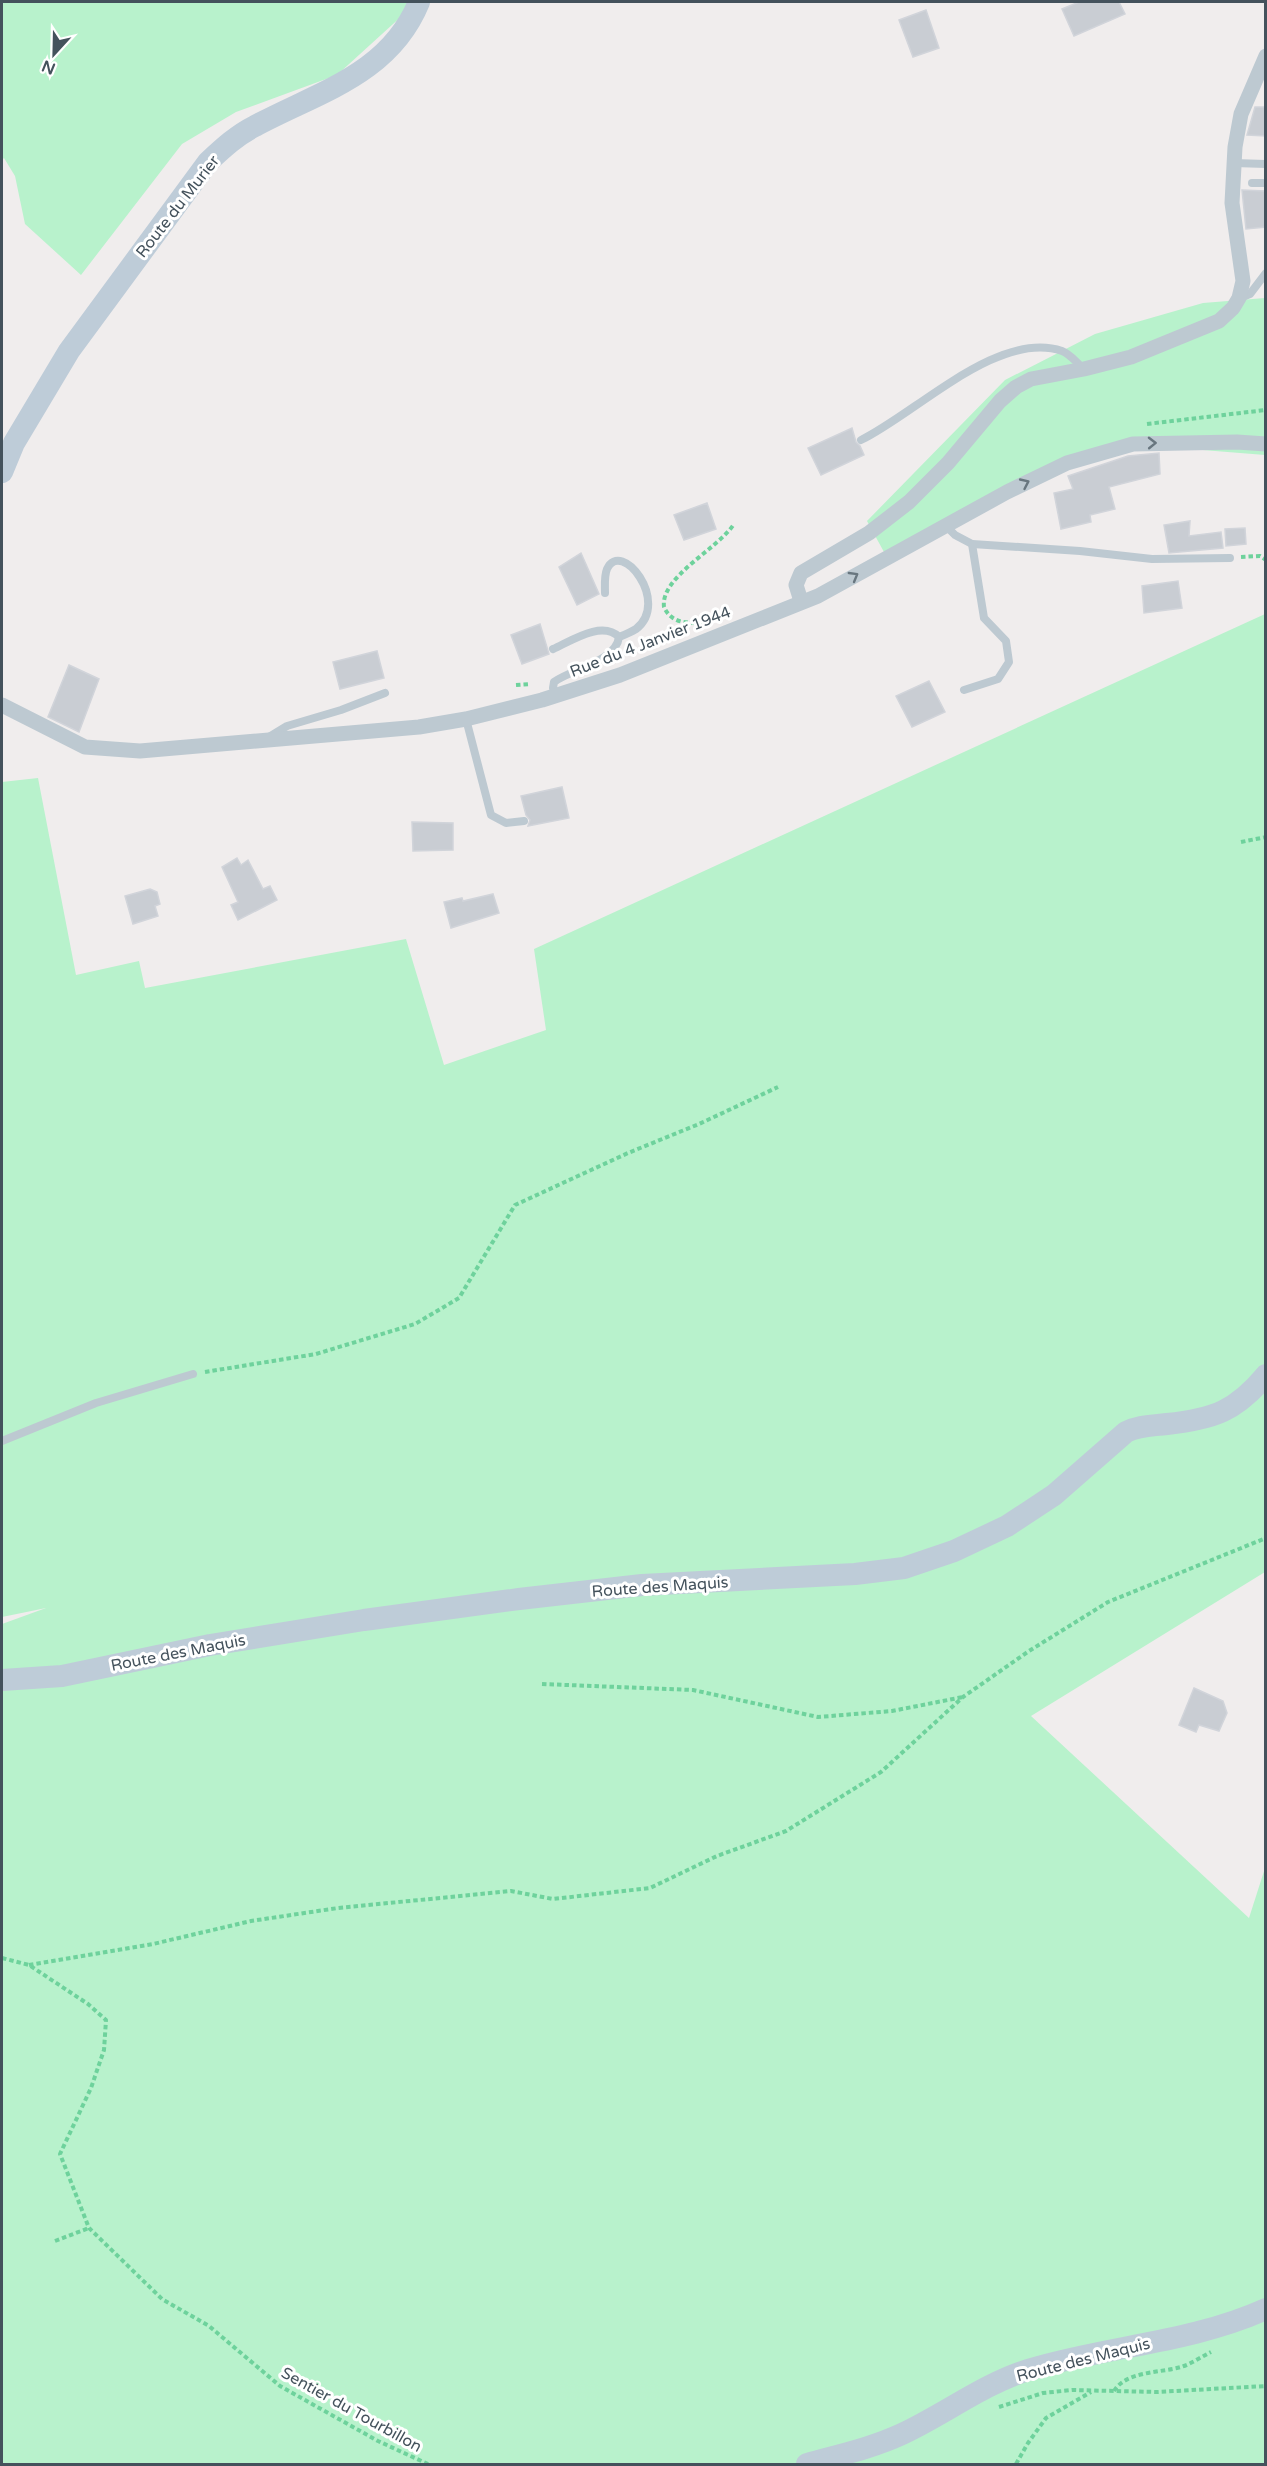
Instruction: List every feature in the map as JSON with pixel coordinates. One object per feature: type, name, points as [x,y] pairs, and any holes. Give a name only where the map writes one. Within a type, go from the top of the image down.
[{"type":"street","name":"Route du Murier","points":[[2,472],[14,443],[83,330],[208,162],[230,141],[255,126],[359,74],[381,56],[400,34],[419,2]]},
{"type":"street","points":[[801,601],[796,585],[801,573],[869,533],[909,502],[948,463],[1009,391],[1031,379],[1131,357],[1219,321],[1233,308],[1239,298],[1243,281],[1233,225],[1235,147],[1241,114],[1266,56]]},
{"type":"street","name":"Rue du 4 Janvier 1944","points":[[2,705],[85,747],[140,752],[418,727],[466,719],[620,675],[832,589],[945,525],[1067,463],[1133,444],[1237,442],[1266,444]]},
{"type":"street","points":[[2,717],[19,714]]},
{"type":"street","name":"Route des Maquis","points":[[2,1680],[62,1676],[210,1645],[364,1620],[519,1599],[642,1585],[855,1574],[904,1568],[954,1551],[1007,1526],[1054,1495],[1126,1432],[1140,1426],[1168,1424],[1215,1415],[1237,1405],[1266,1375]]},
{"type":"street","name":"Route des Maquis","points":[[807,2464],[900,2434],[949,2410],[986,2388],[1029,2370],[1188,2334],[1232,2322],[1266,2309]]},
{"type":"lane","points":[[1234,163],[1266,164]]},
{"type":"lane","points":[[1252,183],[1266,183]]},
{"type":"lane","points":[[1239,298],[1250,294],[1266,273]]},
{"type":"lane","points":[[861,440],[892,423],[958,377],[1006,353],[1022,349],[1061,351],[1071,356],[1084,369]]},
{"type":"lane","points":[[945,525],[955,535],[972,544],[1080,551],[1152,560],[1230,558]]},
{"type":"lane","points":[[964,690],[998,679],[1009,662],[1006,641],[984,618],[972,544]]},
{"type":"lane","points":[[605,593],[605,574],[610,564],[614,562],[621,561],[629,564],[644,582],[647,595],[646,614],[636,629],[619,638]]},
{"type":"lane","points":[[553,649],[603,630],[615,633],[619,638],[618,644],[608,655],[554,682],[553,688],[556,695]]},
{"type":"lane","points":[[266,740],[287,726],[341,710],[385,693]]},
{"type":"lane","points":[[466,719],[491,815],[506,823],[524,820]]},
{"type":"lane","points":[[2,1442],[96,1403],[193,1374]]},
{"type":"path","points":[[1139,425],[1266,410]]},
{"type":"path","points":[[707,621],[688,623],[672,618],[664,607],[665,594],[685,570],[721,540],[734,524]]},
{"type":"path","points":[[1230,558],[1260,556],[1266,560]]},
{"type":"path","points":[[1241,842],[1266,837]]},
{"type":"path","points":[[193,1374],[316,1354],[415,1324],[459,1298],[515,1205],[778,1087]]},
{"type":"path","points":[[29,1965],[153,1944],[251,1921],[338,1908],[510,1891],[553,1899],[650,1888],[717,1856],[786,1831],[881,1772],[963,1697],[1029,1651],[1108,1602],[1266,1538]]},
{"type":"path","points":[[542,1684],[693,1690],[818,1717],[892,1711],[963,1697]]},
{"type":"path","name":"Sentier du Tourbillon","points":[[2,1958],[29,1965],[88,2004],[106,2020],[104,2050],[91,2088],[60,2154],[89,2228],[162,2299],[209,2326],[280,2386],[378,2440],[428,2464]]},
{"type":"path","points":[[55,2241],[89,2228]]},
{"type":"path","points":[[1114,2392],[1128,2379],[1182,2367],[1218,2349]]},
{"type":"path","points":[[993,2409],[1043,2393],[1072,2390],[1156,2392],[1266,2386]]},
{"type":"path","points":[[1016,2464],[1046,2418],[1092,2391]]},
{"type":"green space","points":[[2,2],[410,2],[404,14],[337,75],[236,112],[182,144],[81,275],[25,224],[15,176],[4,158],[2,160]]},
{"type":"green space","points":[[1265,298],[1265,455],[1190,449],[1124,449],[1063,470],[884,552],[867,521],[1005,380],[1095,334],[1203,303]]},
{"type":"green space","points":[[1265,614],[1265,1572],[1031,1716],[1249,1918],[1265,1868],[1265,2464],[2,2464],[2,1624],[46,1608],[2,1617],[2,782],[38,778],[76,975],[139,961],[145,988],[406,939],[444,1065],[546,1030],[534,949]]},
{"type":"building","points":[[1079,2],[1119,2],[1125,14],[1074,36],[1062,9]]},
{"type":"building","points":[[926,10],[939,48],[913,57],[899,20]]},
{"type":"building","points":[[1255,107],[1266,107],[1266,136],[1247,135]]},
{"type":"building","points":[[1242,190],[1266,191],[1266,227],[1246,229]]},
{"type":"building","points":[[852,428],[856,442],[864,455],[821,475],[808,448]]},
{"type":"building","points":[[1159,453],[1160,474],[1109,487],[1115,509],[1090,515],[1091,522],[1061,529],[1054,493],[1073,489],[1068,476],[1128,456]]},
{"type":"building","points":[[707,503],[716,529],[684,540],[674,515]]},
{"type":"building","points":[[1190,521],[1189,536],[1221,532],[1223,548],[1169,553],[1164,525]]},
{"type":"building","points":[[1245,528],[1246,544],[1226,546],[1225,529]]},
{"type":"building","points":[[581,553],[599,594],[577,605],[559,567]]},
{"type":"building","points":[[1178,581],[1182,608],[1144,613],[1142,586]]},
{"type":"building","points":[[540,624],[549,654],[522,664],[511,635]]},
{"type":"building","points":[[377,651],[384,678],[340,689],[333,662]]},
{"type":"building","points":[[69,665],[99,679],[79,732],[48,717]]},
{"type":"building","points":[[929,681],[945,712],[912,727],[896,696]]},
{"type":"building","points":[[562,787],[569,818],[528,826],[530,820],[526,815],[521,796]]},
{"type":"building","points":[[412,822],[453,823],[453,850],[413,851]]},
{"type":"building","points":[[237,858],[241,865],[248,860],[263,889],[270,886],[277,900],[238,920],[231,905],[238,902],[222,867]]},
{"type":"building","points":[[150,889],[157,892],[160,904],[155,906],[158,916],[133,924],[125,896]]},
{"type":"building","points":[[493,894],[499,913],[451,928],[444,902],[462,898],[463,901]]},
{"type":"building","points":[[1194,1688],[1223,1701],[1227,1713],[1219,1731],[1199,1725],[1196,1732],[1179,1725]]}]
